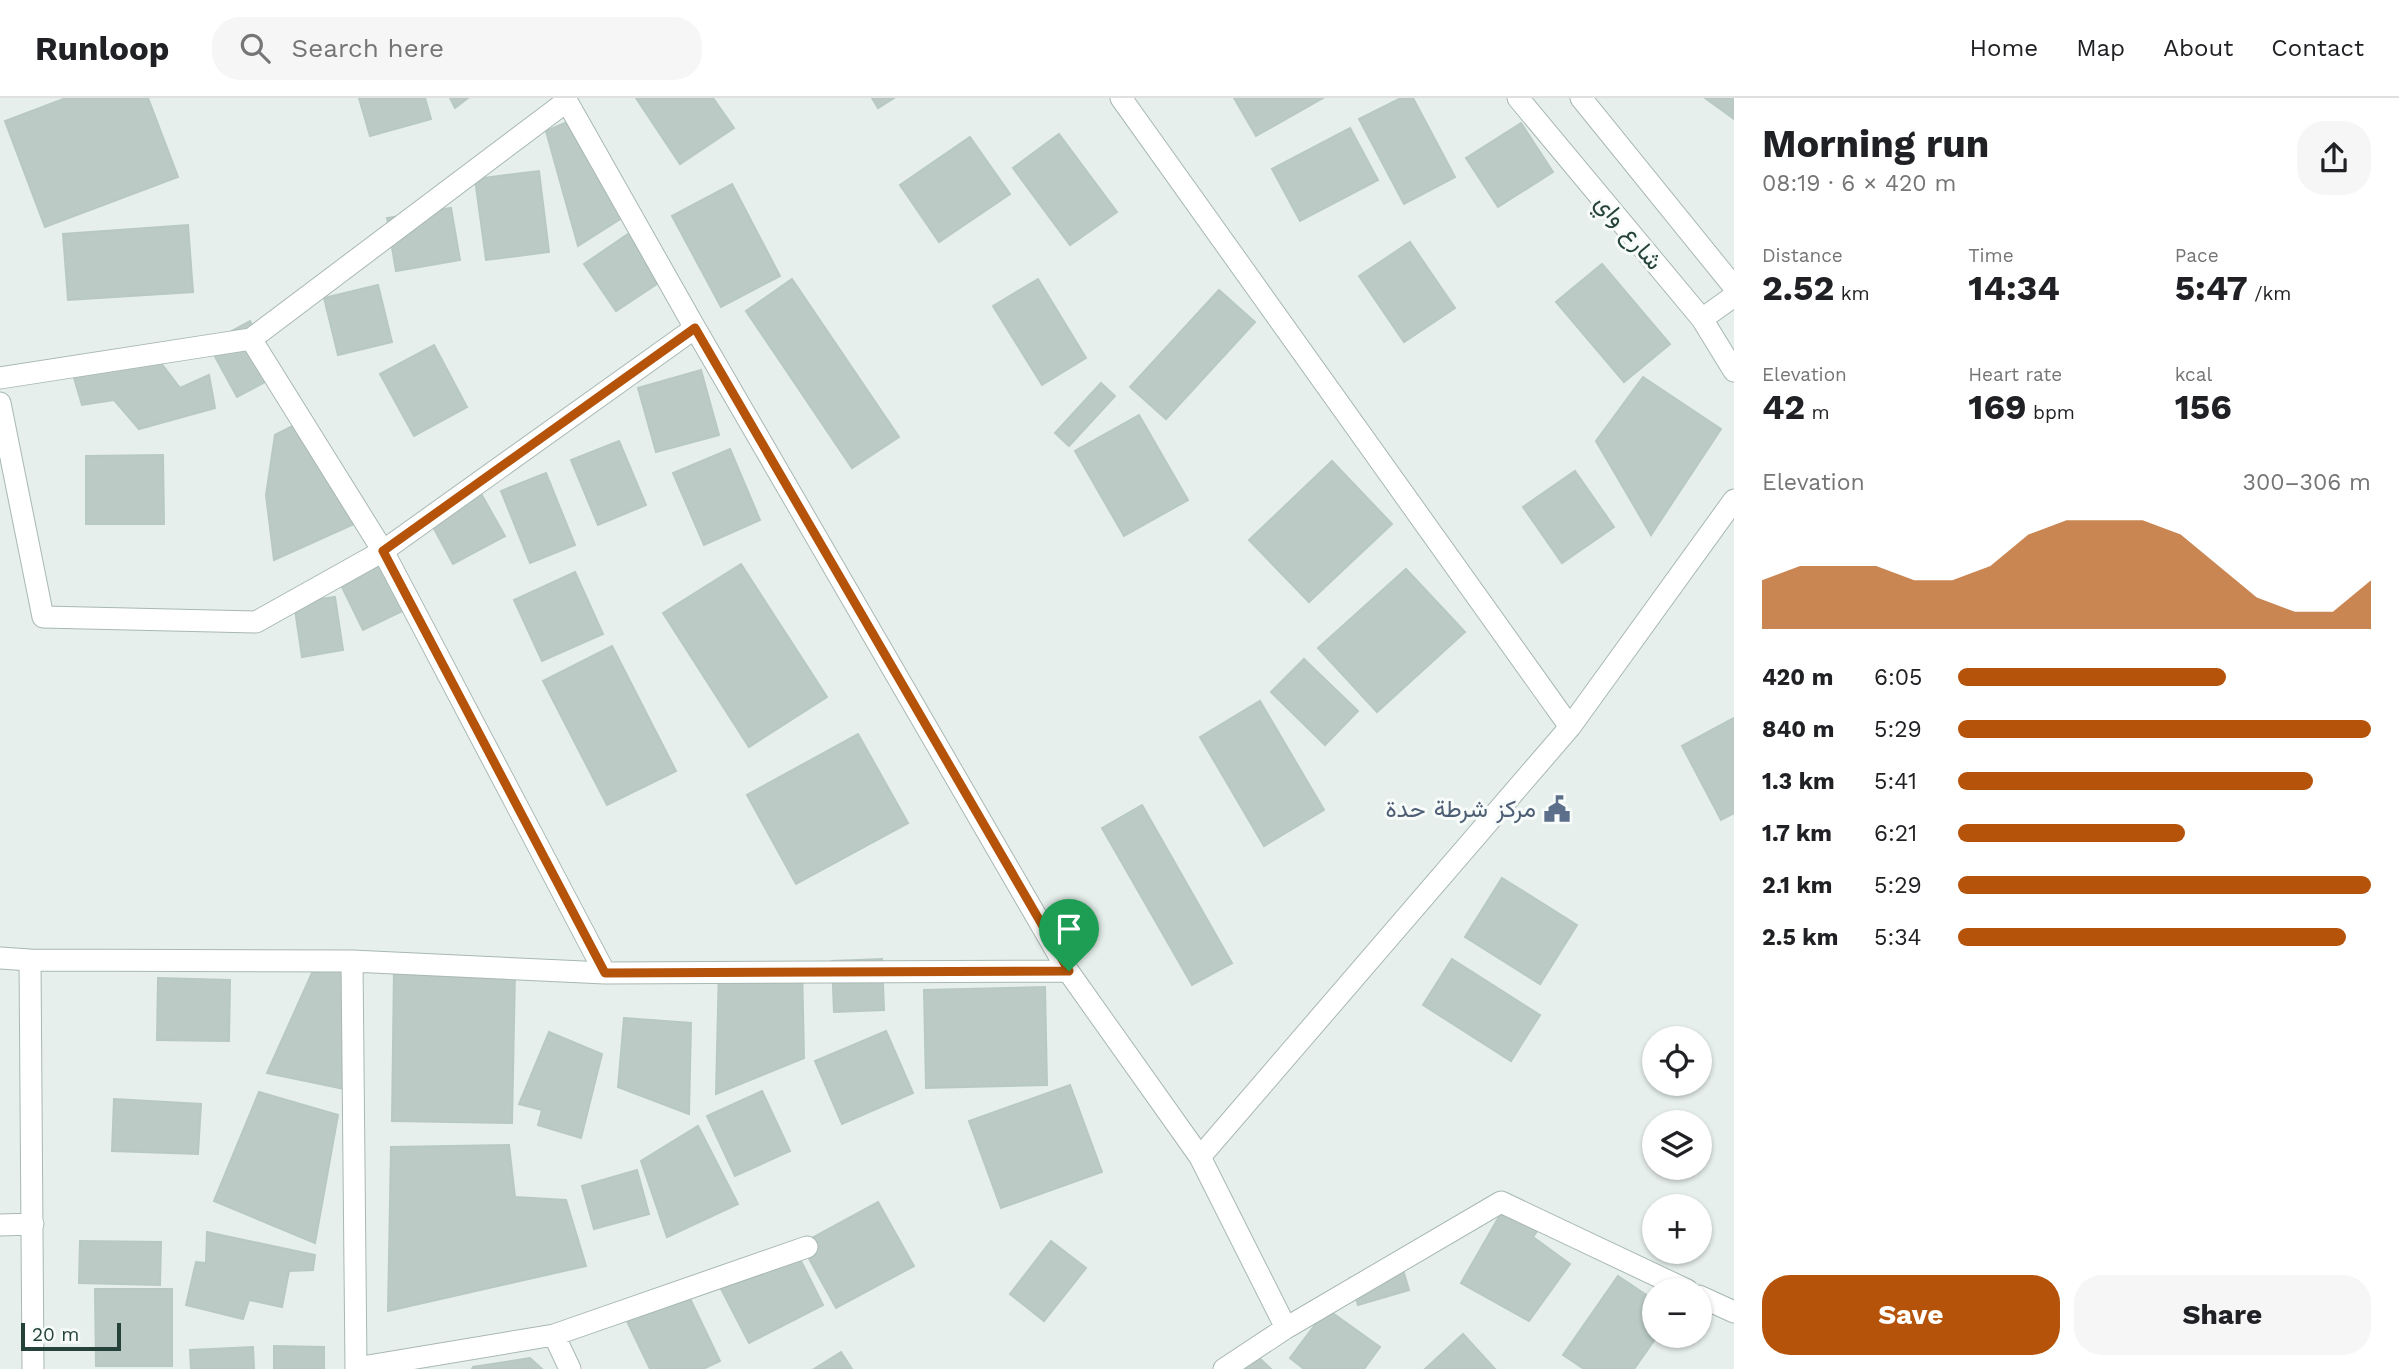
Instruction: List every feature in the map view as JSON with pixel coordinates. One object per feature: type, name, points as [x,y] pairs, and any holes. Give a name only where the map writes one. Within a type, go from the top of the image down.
[{"type":"street","points":[[1121,98],[1570,727]]},
{"type":"street","name":"شارع واي","points":[[1518,98],[1702,319],[1734,371]]},
{"type":"street","name":"شارع واي","points":[[1581,98],[1734,287]]},
{"type":"street","points":[[0,378],[251,339],[566,99],[695,328],[1069,971],[1200,1157],[1286,1328]]},
{"type":"street","points":[[1702,319],[1734,296]]},
{"type":"street","points":[[0,403],[43,617],[256,622],[383,551],[695,328]]},
{"type":"street","points":[[251,339],[383,551],[605,973]]},
{"type":"street","points":[[1200,1157],[1570,727],[1734,500]]},
{"type":"street","points":[[0,958],[352,961],[605,973],[1069,971]]},
{"type":"street","points":[[30,960],[33,1369]]},
{"type":"street","points":[[352,961],[356,1368],[554,1335],[807,1247]]},
{"type":"street","points":[[1224,1369],[1286,1328],[1501,1202],[1662,1278]]},
{"type":"street","points":[[0,1225],[33,1224]]},
{"type":"street","points":[[1712,1302],[1734,1312]]},
{"type":"street","points":[[554,1335],[570,1369]]},
{"type":"building","points":[[66,98],[148,98],[178,177],[45,227],[5,121]]},
{"type":"building","points":[[359,98],[425,98],[431,119],[370,136]]},
{"type":"building","points":[[450,98],[468,98],[455,108]]},
{"type":"building","points":[[636,98],[713,98],[734,128],[680,164]]},
{"type":"building","points":[[872,98],[894,98],[878,108]]},
{"type":"building","points":[[1234,98],[1323,98],[1256,136]]},
{"type":"building","points":[[1401,98],[1413,98],[1455,177],[1404,204],[1359,119]]},
{"type":"building","points":[[1705,98],[1734,98],[1734,119]]},
{"type":"building","points":[[567,122],[622,218],[578,246],[546,131]]},
{"type":"building","points":[[1521,123],[1553,172],[1498,207],[1466,158]]},
{"type":"building","points":[[1350,128],[1378,180],[1300,221],[1272,169]]},
{"type":"building","points":[[1059,134],[1117,212],[1070,245],[1013,168]]},
{"type":"building","points":[[970,137],[1010,194],[939,242],[900,185]]},
{"type":"building","points":[[539,171],[549,252],[486,260],[475,179]]},
{"type":"building","points":[[732,184],[780,276],[721,307],[672,216]]},
{"type":"building","points":[[451,208],[460,260],[396,271],[387,218]]},
{"type":"building","points":[[188,225],[193,292],[68,300],[63,234]]},
{"type":"building","points":[[631,232],[663,280],[616,311],[584,264]]},
{"type":"building","points":[[1410,242],[1455,308],[1404,342],[1359,276]]},
{"type":"building","points":[[1602,264],[1670,344],[1624,382],[1556,302]]},
{"type":"building","points":[[792,279],[899,437],[852,468],[746,311]]},
{"type":"building","points":[[1038,279],[1086,358],[1042,385],[993,306]]},
{"type":"building","points":[[378,285],[392,342],[338,355],[324,298]]},
{"type":"building","points":[[1219,290],[1255,322],[1166,419],[1130,387]]},
{"type":"building","points":[[250,321],[278,375],[237,397],[208,344]]},
{"type":"building","points":[[434,345],[467,407],[414,436],[380,374]]},
{"type":"building","points":[[158,359],[180,388],[209,375],[215,408],[139,429],[114,400],[82,405],[74,378]]},
{"type":"building","points":[[701,370],[719,435],[656,452],[638,388]]},
{"type":"building","points":[[1643,377],[1721,429],[1651,535],[1596,441]]},
{"type":"building","points":[[1101,383],[1115,396],[1069,446],[1055,433]]},
{"type":"building","points":[[1139,415],[1188,500],[1124,536],[1075,451]]},
{"type":"building","points":[[304,420],[354,524],[274,560],[266,495],[275,435]]},
{"type":"building","points":[[619,441],[646,505],[598,525],[571,460]]},
{"type":"building","points":[[730,449],[760,520],[704,545],[673,473]]},
{"type":"building","points":[[163,455],[164,524],[86,524],[86,456]]},
{"type":"building","points":[[1332,461],[1392,524],[1309,602],[1249,540]]},
{"type":"building","points":[[1575,471],[1614,527],[1562,563],[1523,507]]},
{"type":"building","points":[[546,473],[575,545],[530,563],[501,491]]},
{"type":"building","points":[[475,483],[505,536],[453,564],[424,510]]},
{"type":"building","points":[[392,554],[417,604],[363,630],[339,581]]},
{"type":"building","points":[[741,564],[827,697],[749,747],[663,613]]},
{"type":"building","points":[[1406,569],[1465,632],[1377,712],[1318,648]]},
{"type":"building","points":[[575,572],[603,634],[542,661],[514,600]]},
{"type":"building","points":[[335,597],[343,650],[302,657],[294,603]]},
{"type":"building","points":[[612,646],[676,771],[607,805],[543,681]]},
{"type":"building","points":[[1304,659],[1358,711],[1325,745],[1271,692]]},
{"type":"building","points":[[1260,701],[1324,810],[1264,846],[1200,737]]},
{"type":"building","points":[[1734,718],[1734,813],[1721,820],[1682,746]]},
{"type":"building","points":[[858,734],[908,823],[796,884],[747,795]]},
{"type":"building","points":[[1142,805],[1232,963],[1192,985],[1102,828]]},
{"type":"building","points":[[1502,878],[1577,925],[1540,984],[1465,937]]},
{"type":"building","points":[[882,959],[884,1010],[834,1012],[832,961]]},
{"type":"building","points":[[1452,959],[1540,1015],[1511,1061],[1423,1005]]},
{"type":"building","points":[[316,964],[346,966],[349,1090],[267,1073]]},
{"type":"building","points":[[802,965],[804,1058],[716,1094],[719,966]]},
{"type":"building","points":[[394,969],[515,971],[512,1123],[392,1121]]},
{"type":"building","points":[[158,978],[230,980],[229,1041],[157,1040]]},
{"type":"building","points":[[1045,987],[1047,1085],[926,1088],[924,990]]},
{"type":"building","points":[[624,1018],[691,1023],[689,1114],[618,1087]]},
{"type":"building","points":[[886,1031],[913,1093],[842,1124],[815,1061]]},
{"type":"building","points":[[549,1032],[602,1054],[581,1138],[538,1125],[542,1110],[519,1104]]},
{"type":"building","points":[[1070,1085],[1102,1172],[1001,1208],[969,1121]]},
{"type":"building","points":[[762,1091],[790,1151],[735,1176],[707,1116]]},
{"type":"building","points":[[259,1092],[338,1115],[315,1243],[214,1201]]},
{"type":"building","points":[[114,1099],[201,1104],[198,1154],[112,1151]]},
{"type":"building","points":[[698,1126],[738,1204],[667,1237],[641,1161]]},
{"type":"building","points":[[509,1145],[515,1197],[566,1200],[586,1266],[388,1311],[391,1147]]},
{"type":"building","points":[[637,1170],[649,1214],[594,1229],[582,1186]]},
{"type":"building","points":[[1508,1201],[1541,1226],[1533,1237],[1570,1264],[1529,1321],[1461,1283]]},
{"type":"building","points":[[878,1202],[914,1266],[836,1308],[801,1244]]},
{"type":"building","points":[[207,1232],[315,1255],[313,1270],[289,1271],[282,1307],[249,1300],[243,1319],[186,1305],[196,1262],[206,1263]]},
{"type":"building","points":[[80,1241],[161,1242],[160,1285],[79,1283]]},
{"type":"building","points":[[1051,1241],[1086,1268],[1044,1321],[1010,1294]]},
{"type":"building","points":[[794,1247],[823,1305],[749,1343],[719,1285]]},
{"type":"building","points":[[1401,1263],[1409,1290],[1358,1305],[1350,1278]]},
{"type":"building","points":[[1618,1276],[1642,1292],[1642,1348],[1649,1348],[1634,1369],[1584,1369],[1563,1355]]},
{"type":"building","points":[[684,1286],[720,1361],[703,1369],[650,1369],[624,1315]]},
{"type":"building","points":[[95,1289],[172,1289],[172,1366],[96,1366]]},
{"type":"building","points":[[1327,1309],[1380,1347],[1364,1369],[1304,1369],[1290,1358]]},
{"type":"building","points":[[1463,1334],[1495,1369],[1425,1369]]},
{"type":"building","points":[[274,1346],[324,1347],[324,1369],[274,1369]]},
{"type":"building","points":[[253,1347],[254,1369],[191,1369],[190,1350]]},
{"type":"building","points":[[841,1352],[852,1369],[814,1369]]},
{"type":"building","points":[[1255,1354],[1271,1369],[1241,1369]]},
{"type":"building","points":[[530,1358],[542,1369],[472,1369],[473,1367]]},
{"type":"place","name":"مركز شرطة حدة","points":[[1557,809]]},
{"type":"route","points":[[695,328],[1069,971],[605,973],[383,551],[695,328]]}]
